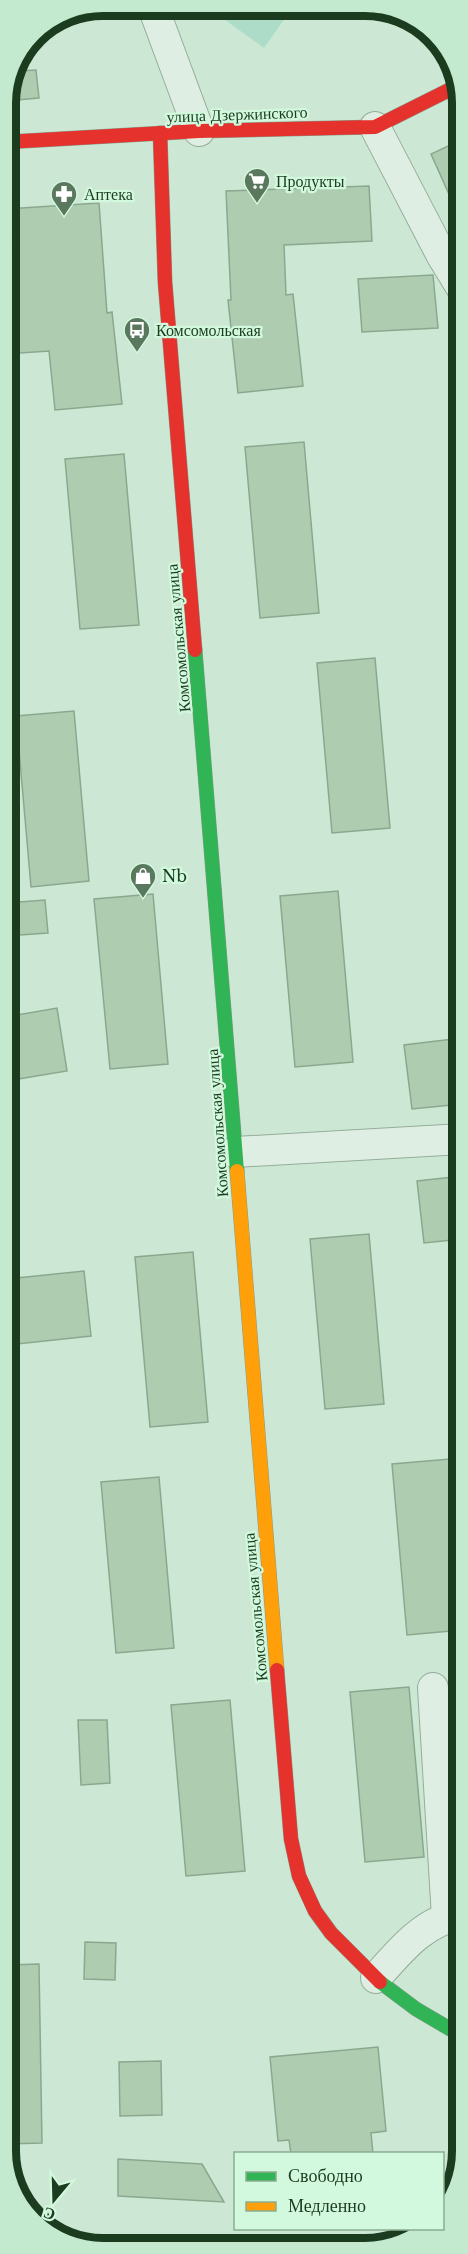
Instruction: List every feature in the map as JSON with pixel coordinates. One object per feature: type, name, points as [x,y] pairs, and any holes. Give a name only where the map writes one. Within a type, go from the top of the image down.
[{"type":"main road","name":"улица Дзержинского","points":[[17,141],[199,131],[375,127],[450,89]]},
{"type":"main road","name":"Комсомольская улица","points":[[160,133],[165,282],[291,1839],[303,1888],[329,1930],[376,1978],[433,2021],[451,2030]]},
{"type":"street","points":[[156,16],[199,131]]},
{"type":"street","points":[[375,127],[452,272]]},
{"type":"street","points":[[235,1152],[451,1139]]},
{"type":"street","points":[[433,1688],[451,1885]]},
{"type":"street","points":[[376,1978],[406,1944],[451,1918]]},
{"type":"green space","points":[[220,16],[287,16],[264,48]]},
{"type":"building","points":[[36,70],[39,98],[17,100],[23,71]]},
{"type":"building","points":[[452,144],[452,201],[431,154]]},
{"type":"building","points":[[369,186],[372,241],[284,245],[286,295],[293,294],[303,386],[238,393],[228,300],[231,300],[226,191]]},
{"type":"building","points":[[99,203],[107,313],[112,312],[122,404],[55,410],[49,351],[17,353],[17,208]]},
{"type":"building","points":[[433,275],[438,328],[362,332],[358,279]]},
{"type":"building","points":[[304,442],[319,613],[260,618],[245,447]]},
{"type":"building","points":[[124,454],[139,625],[80,629],[65,459]]},
{"type":"building","points":[[375,658],[390,828],[332,833],[317,663]]},
{"type":"building","points":[[74,711],[89,881],[31,887],[17,716]]},
{"type":"building","points":[[338,891],[353,1062],[295,1067],[280,896]]},
{"type":"building","points":[[153,894],[168,1064],[110,1069],[94,899]]},
{"type":"building","points":[[45,900],[48,933],[17,935],[17,902]]},
{"type":"building","points":[[57,1008],[67,1071],[17,1079],[17,1015]]},
{"type":"building","points":[[452,1039],[452,1105],[412,1109],[404,1045]]},
{"type":"building","points":[[451,1177],[451,1240],[424,1243],[417,1181]]},
{"type":"building","points":[[369,1234],[384,1404],[325,1409],[310,1239]]},
{"type":"building","points":[[193,1252],[208,1422],[150,1427],[135,1257]]},
{"type":"building","points":[[84,1271],[91,1336],[16,1344],[16,1278]]},
{"type":"building","points":[[450,1459],[451,1631],[407,1635],[392,1464]]},
{"type":"building","points":[[159,1477],[174,1648],[116,1653],[101,1482]]},
{"type":"building","points":[[409,1687],[424,1857],[365,1862],[350,1692]]},
{"type":"building","points":[[230,1700],[245,1871],[186,1876],[171,1705]]},
{"type":"building","points":[[78,1720],[107,1720],[110,1783],[81,1785]]},
{"type":"building","points":[[85,1942],[116,1943],[115,1980],[84,1979]]},
{"type":"building","points":[[39,1964],[42,2143],[16,2144],[16,1965]]},
{"type":"building","points":[[378,2047],[386,2131],[371,2133],[373,2152],[291,2152],[289,2140],[278,2141],[270,2057]]},
{"type":"building","points":[[161,2061],[162,2115],[120,2116],[119,2062]]},
{"type":"building","points":[[118,2159],[202,2164],[224,2202],[118,2196]]},
{"type":"traffic: fast","points":[[195,650],[237,1171]]},
{"type":"traffic: fast","points":[[380,1982],[416,2009],[451,2030]]},
{"type":"traffic: slow","points":[[237,1171],[277,1670]]},
{"type":"traffic: jam","points":[[17,141],[199,131],[375,127],[450,89]]},
{"type":"traffic: jam","points":[[160,133],[165,282],[195,650]]},
{"type":"traffic: jam","points":[[277,1670],[291,1839],[299,1876],[315,1911],[331,1933],[380,1982]]},
{"type":"place","name":"Продукты","points":[[257,204]]},
{"type":"place","name":"Аптека","points":[[64,217]]},
{"type":"place","name":"Комсомольская","points":[[137,353]]},
{"type":"place","name":"Nb","points":[[143,899]]}]
